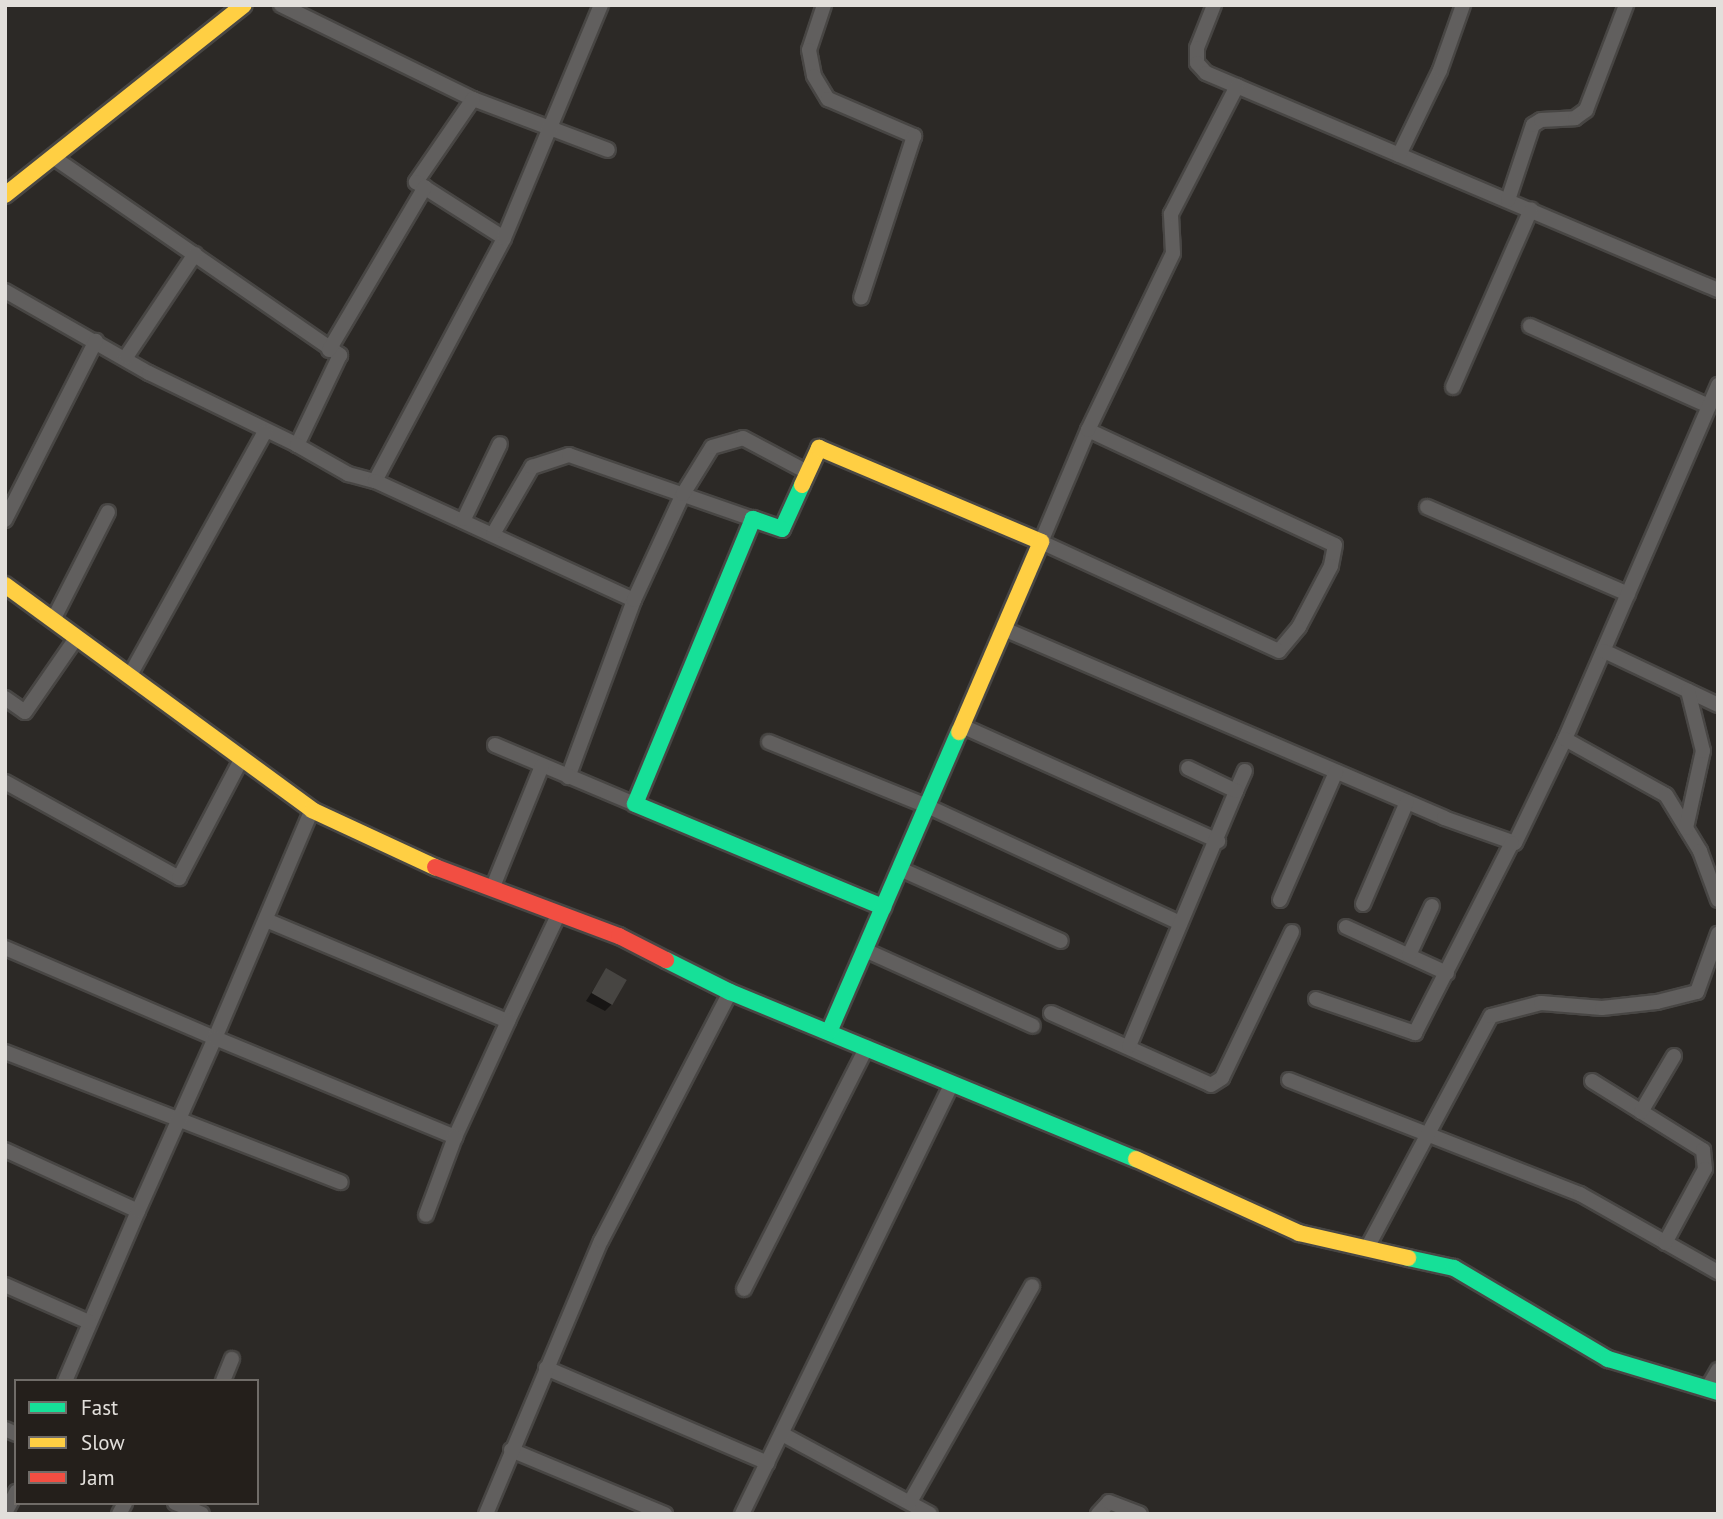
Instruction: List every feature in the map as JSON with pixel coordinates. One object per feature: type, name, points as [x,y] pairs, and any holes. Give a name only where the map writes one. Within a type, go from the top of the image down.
[{"type":"street","points":[[5,195],[244,5]]},
{"type":"street","points":[[281,5],[473,99],[549,130],[608,150]]},
{"type":"street","points":[[375,481],[504,238],[601,5]]},
{"type":"street","points":[[824,5],[809,50],[814,76],[828,99],[914,136],[861,298]]},
{"type":"street","points":[[1214,5],[1197,48],[1198,64],[1206,73],[1717,285]]},
{"type":"street","points":[[1399,155],[1440,70],[1463,5]]},
{"type":"street","points":[[1508,200],[1533,125],[1541,120],[1575,118],[1586,110],[1626,5]]},
{"type":"street","points":[[830,1032],[1088,430],[1173,253],[1171,214],[1237,86]]},
{"type":"street","points":[[473,99],[416,182],[504,238]]},
{"type":"street","points":[[53,157],[341,355],[297,444]]},
{"type":"street","points":[[329,349],[425,187]]},
{"type":"street","points":[[1453,387],[1531,209]]},
{"type":"street","points":[[126,357],[195,254]]},
{"type":"street","points":[[5,291],[265,432],[297,444],[348,474],[375,481],[464,519],[634,600]]},
{"type":"street","points":[[1530,326],[1709,406]]},
{"type":"street","points":[[5,520],[96,341]]},
{"type":"street","points":[[1316,999],[1410,1034],[1426,1016],[1565,739],[1718,385]]},
{"type":"street","points":[[493,534],[532,467],[569,455],[782,529],[818,448],[1041,542],[1279,652],[1299,627],[1331,566],[1335,545],[1088,430]]},
{"type":"street","points":[[129,677],[265,432]]},
{"type":"street","points":[[568,777],[634,600],[684,494],[712,447],[743,438],[807,472]]},
{"type":"street","points":[[464,519],[500,444]]},
{"type":"street","points":[[1427,508],[1628,594]]},
{"type":"street","points":[[53,620],[108,512]]},
{"type":"street","points":[[635,804],[753,519]]},
{"type":"street","points":[[5,585],[312,810],[492,889],[620,936],[730,992],[952,1084],[1045,1118],[1299,1233],[1454,1268],[1608,1359],[1712,1390],[1718,1370]]},
{"type":"street","points":[[1004,629],[1407,802],[1512,843]]},
{"type":"street","points":[[5,698],[25,712],[77,637]]},
{"type":"street","points":[[1604,651],[1718,705]]},
{"type":"street","points":[[1686,828],[1703,751],[1688,691]]},
{"type":"street","points":[[962,726],[1218,841]]},
{"type":"street","points":[[1565,739],[1666,795],[1700,851],[1718,900]]},
{"type":"street","points":[[769,742],[927,806],[1180,923]]},
{"type":"street","points":[[495,745],[883,907]]},
{"type":"street","points":[[5,782],[179,878],[241,760]]},
{"type":"street","points":[[492,889],[542,766]]},
{"type":"street","points":[[1188,768],[1236,791]]},
{"type":"street","points":[[1129,1046],[1180,923],[1218,841],[1245,771]]},
{"type":"street","points":[[1280,900],[1336,772]]},
{"type":"street","points":[[1363,904],[1407,802]]},
{"type":"street","points":[[66,1379],[312,810]]},
{"type":"street","points":[[900,869],[1061,941]]},
{"type":"street","points":[[1409,955],[1432,906]]},
{"type":"street","points":[[426,1215],[455,1138],[558,915]]},
{"type":"street","points":[[266,919],[508,1021]]},
{"type":"street","points":[[1346,927],[1447,973]]},
{"type":"street","points":[[1051,1013],[1129,1046],[1177,1073],[1217,1083],[1292,932]]},
{"type":"street","points":[[1367,1248],[1491,1016],[1541,1003],[1602,1008],[1657,1002],[1697,992],[1718,934]]},
{"type":"street","points":[[5,948],[455,1138]]},
{"type":"street","points":[[865,950],[1033,1026]]},
{"type":"street","points":[[486,1514],[601,1241],[730,992]]},
{"type":"street","points":[[744,1289],[867,1047]]},
{"type":"street","points":[[5,1052],[176,1122],[341,1182]]},
{"type":"street","points":[[1642,1112],[1674,1056]]},
{"type":"street","points":[[1289,1080],[1580,1195],[1718,1272]]},
{"type":"street","points":[[1592,1081],[1703,1150],[1701,1179],[1665,1243]]},
{"type":"street","points":[[742,1514],[867,1250],[952,1084]]},
{"type":"street","points":[[5,1150],[138,1211]]},
{"type":"street","points":[[5,1285],[89,1322]]},
{"type":"street","points":[[910,1503],[1032,1286]]},
{"type":"street","points":[[224,1379],[232,1359]]},
{"type":"street","points":[[546,1368],[768,1463]]},
{"type":"street","points":[[782,1434],[930,1514]]},
{"type":"street","points":[[511,1450],[665,1514]]},
{"type":"street","points":[[5,1513],[14,1496]]},
{"type":"street","points":[[1098,1514],[1109,1502],[1140,1514]]},
{"type":"street","points":[[180,1505],[202,1514]]},
{"type":"building","points":[[606,968],[627,980],[612,1005],[592,993]]},
{"type":"traffic: fast","points":[[802,485],[782,529],[753,519],[635,804],[883,907]]},
{"type":"traffic: fast","points":[[829,1032],[959,732]]},
{"type":"traffic: fast","points":[[666,960],[730,992],[1136,1159]]},
{"type":"traffic: fast","points":[[1408,1258],[1454,1268],[1608,1359],[1718,1392]]},
{"type":"traffic: slow","points":[[5,195],[244,5]]},
{"type":"traffic: slow","points":[[802,485],[819,448],[1041,542],[959,732]]},
{"type":"traffic: slow","points":[[5,585],[312,810],[435,867]]},
{"type":"traffic: slow","points":[[1136,1159],[1299,1233],[1408,1258]]},
{"type":"traffic: jam","points":[[435,867],[619,936],[666,960]]}]
